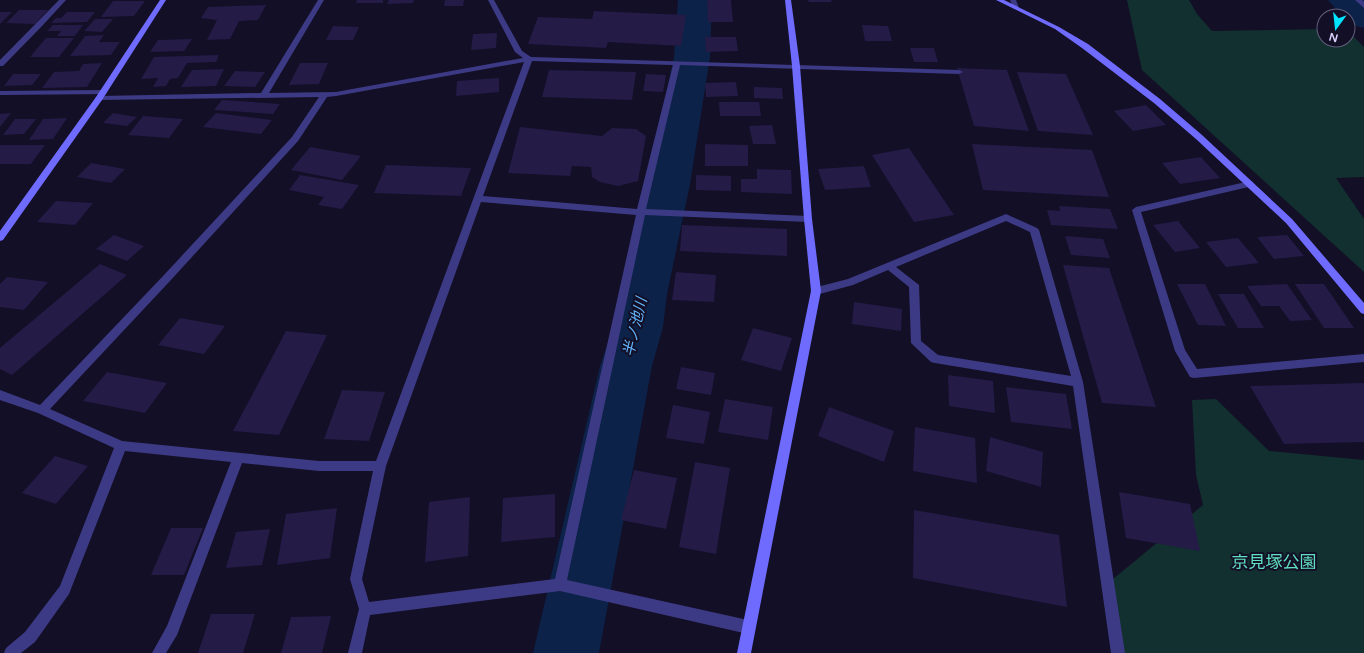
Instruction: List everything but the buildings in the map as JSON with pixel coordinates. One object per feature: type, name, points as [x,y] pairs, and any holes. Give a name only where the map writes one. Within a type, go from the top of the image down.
[{"type":"street","points":[[0,64],[40,25],[62,0]]},
{"type":"street","points":[[0,238],[101,95],[164,0]]},
{"type":"street","points":[[264,95],[321,0]]},
{"type":"street","points":[[491,0],[519,52],[529,59]]},
{"type":"street","points":[[744,653],[816,291],[808,219],[796,66],[788,0]]},
{"type":"street","points":[[999,0],[1014,4],[1057,28],[1085,46],[1157,101],[1289,221],[1364,310]]},
{"type":"street","points":[[1358,0],[1364,6]]},
{"type":"street","points":[[0,93],[101,95],[336,94],[367,87],[529,59],[959,72]]},
{"type":"street","points":[[355,653],[365,609],[356,579],[380,466],[529,59]]},
{"type":"street","points":[[560,585],[641,212],[677,63]]},
{"type":"street","points":[[42,410],[167,278],[295,139],[325,94]]},
{"type":"street","points":[[1250,184],[1136,210],[1180,351],[1194,374],[1364,358]]},
{"type":"street","points":[[478,199],[641,212],[808,219]]},
{"type":"street","points":[[816,291],[850,282],[1006,217],[1034,230],[1078,382],[1118,653]]},
{"type":"street","points":[[889,266],[914,285],[916,343],[935,359],[1078,382]]},
{"type":"street","points":[[0,395],[42,410],[121,446],[319,466],[380,466]]},
{"type":"street","points":[[11,653],[30,637],[65,590],[121,446]]},
{"type":"street","points":[[159,653],[172,630],[238,458]]},
{"type":"street","points":[[365,609],[560,585],[748,627]]},
{"type":"green space","points":[[1127,0],[1189,0],[1197,14],[1212,31],[1316,29],[1316,48],[1356,48],[1356,39],[1364,47],[1364,177],[1336,178],[1364,219],[1364,272],[1142,70]]},
{"type":"green space","name":"京見塚公園","points":[[1216,399],[1269,451],[1364,460],[1364,653],[1118,653],[1107,584],[1203,505],[1196,475],[1192,400]]},
{"type":"waterway","name":"半ノ池川","points":[[566,653],[626,366],[638,327],[643,294],[669,184],[692,57],[695,0]]},
{"type":"waterway","points":[[1345,0],[1364,18]]}]
